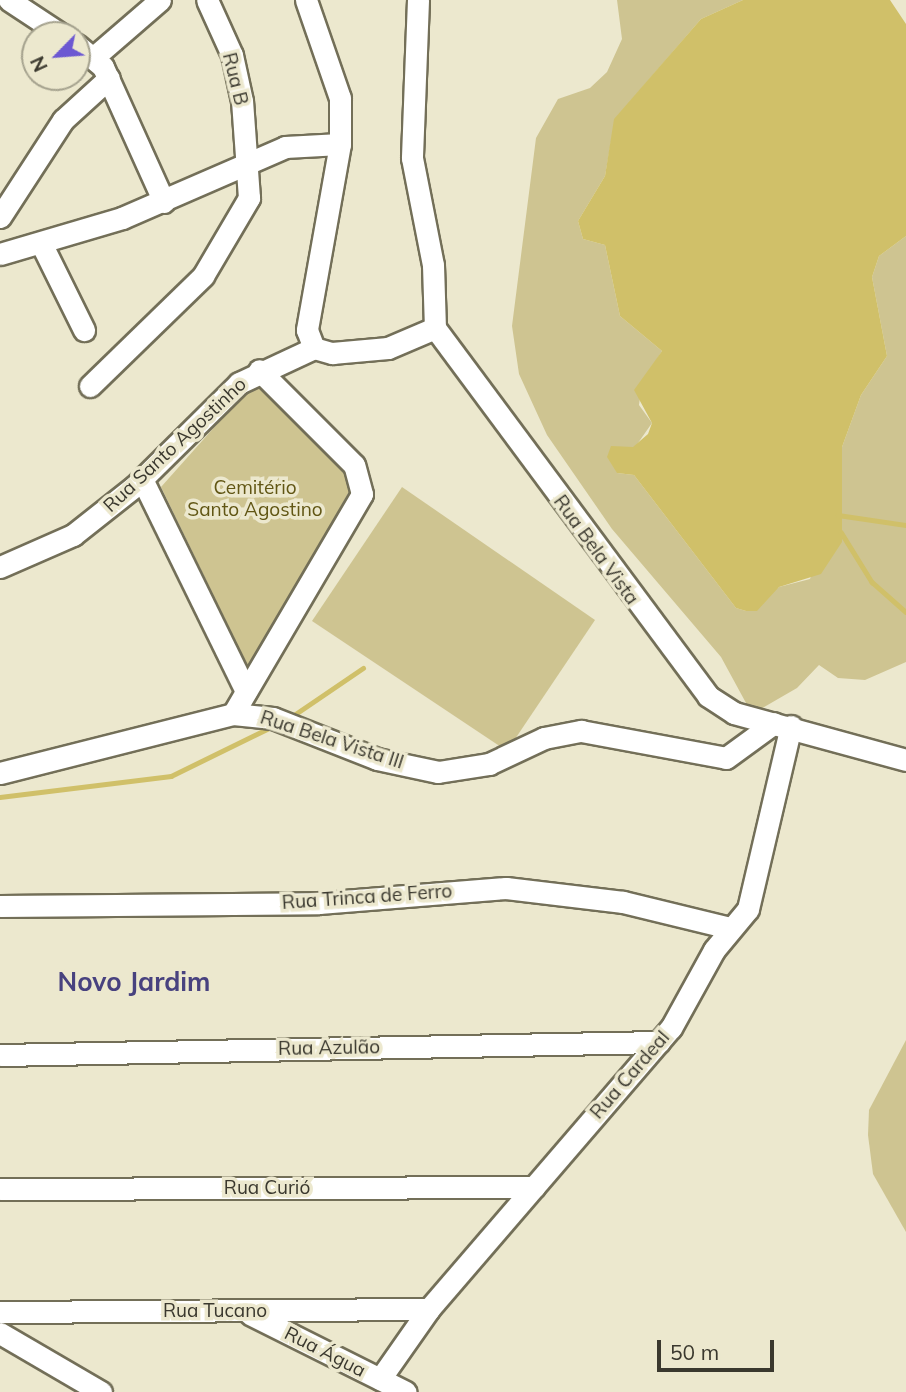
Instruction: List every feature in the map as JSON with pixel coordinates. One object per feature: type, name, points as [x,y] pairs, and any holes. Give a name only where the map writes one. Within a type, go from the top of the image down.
[{"type":"street","points":[[91,48],[160,0]]},
{"type":"street","name":"Rua B","points":[[90,386],[203,276],[249,198],[247,162],[232,55],[207,0]]},
{"type":"street","points":[[306,0],[340,98],[340,144],[308,320],[314,348]]},
{"type":"street","points":[[418,0],[412,158],[433,265],[435,328]]},
{"type":"street","points":[[14,1],[42,21]]},
{"type":"street","points":[[91,57],[109,78],[164,202]]},
{"type":"street","points":[[0,217],[63,120],[109,78]]},
{"type":"street","points":[[2,251],[42,245],[164,202],[247,162],[312,142],[340,144]]},
{"type":"street","points":[[42,245],[84,330]]},
{"type":"street","name":"Rua Santo Agostinho","points":[[0,567],[73,535],[142,479],[259,370],[314,348],[332,353],[388,348],[435,328]]},
{"type":"street","name":"Rua Bela Vista","points":[[435,328],[698,687],[733,713],[782,724],[906,760]]},
{"type":"street","points":[[233,714],[362,494],[354,465],[259,370]]},
{"type":"street","points":[[142,479],[246,691]]},
{"type":"street","name":"Rua Bela Vista III","points":[[0,773],[233,714],[273,718],[377,759],[438,772],[489,764],[544,738],[581,731],[726,758],[782,724]]},
{"type":"street","name":"Rua Cardeal","points":[[380,1379],[429,1309],[659,1042],[730,928],[757,890],[782,724]]},
{"type":"street","name":"Rua Trinca de Ferro","points":[[0,906],[318,903],[506,888],[623,902],[730,928]]},
{"type":"street","name":"Rua Azulão","points":[[0,1055],[659,1042]]},
{"type":"street","name":"Rua Curió","points":[[0,1189],[534,1187]]},
{"type":"street","name":"Rua Tucano","points":[[0,1312],[429,1309]]},
{"type":"street","name":"Rua Água","points":[[244,1311],[406,1392]]},
{"type":"street","points":[[0,1333],[101,1392]]},
{"type":"green space","points":[[617,0],[743,0],[701,19],[615,119],[605,176],[578,221],[583,239],[605,245],[620,316],[662,351],[642,383],[639,405],[652,423],[617,473],[634,475],[736,608],[746,611],[779,587],[810,579],[841,501],[842,447],[861,395],[887,356],[872,277],[879,256],[906,236],[906,662],[865,680],[838,678],[819,665],[797,688],[752,714],[721,657],[612,529],[547,435],[519,374],[512,326],[536,138],[558,99],[590,88],[607,72],[622,39]]},
{"type":"green space","name":"Cemitério Santo Agostino","points":[[261,375],[361,470],[250,671],[161,487]]},
{"type":"green space","points":[[402,487],[595,620],[507,751],[312,621]]},
{"type":"green space","points":[[906,1040],[906,1232],[873,1174],[868,1135],[869,1110]]},
{"type":"shaded area","points":[[743,0],[890,0],[906,24],[906,236],[879,256],[872,277],[887,356],[861,395],[842,447],[842,542],[821,574],[779,587],[757,611],[736,608],[634,475],[617,473],[607,457],[611,446],[633,447],[648,434],[652,423],[634,390],[662,351],[620,316],[605,245],[583,239],[578,221],[605,176],[614,119],[701,19]]},
{"type":"waterway","points":[[838,515],[906,525]]},
{"type":"waterway","points":[[841,532],[872,582],[906,612]]},
{"type":"waterway","points":[[291,717],[363,668]]},
{"type":"waterway","points":[[0,797],[171,776],[271,727]]},
{"type":"district","name":"Novo Jardim","points":[[134,982]]}]
